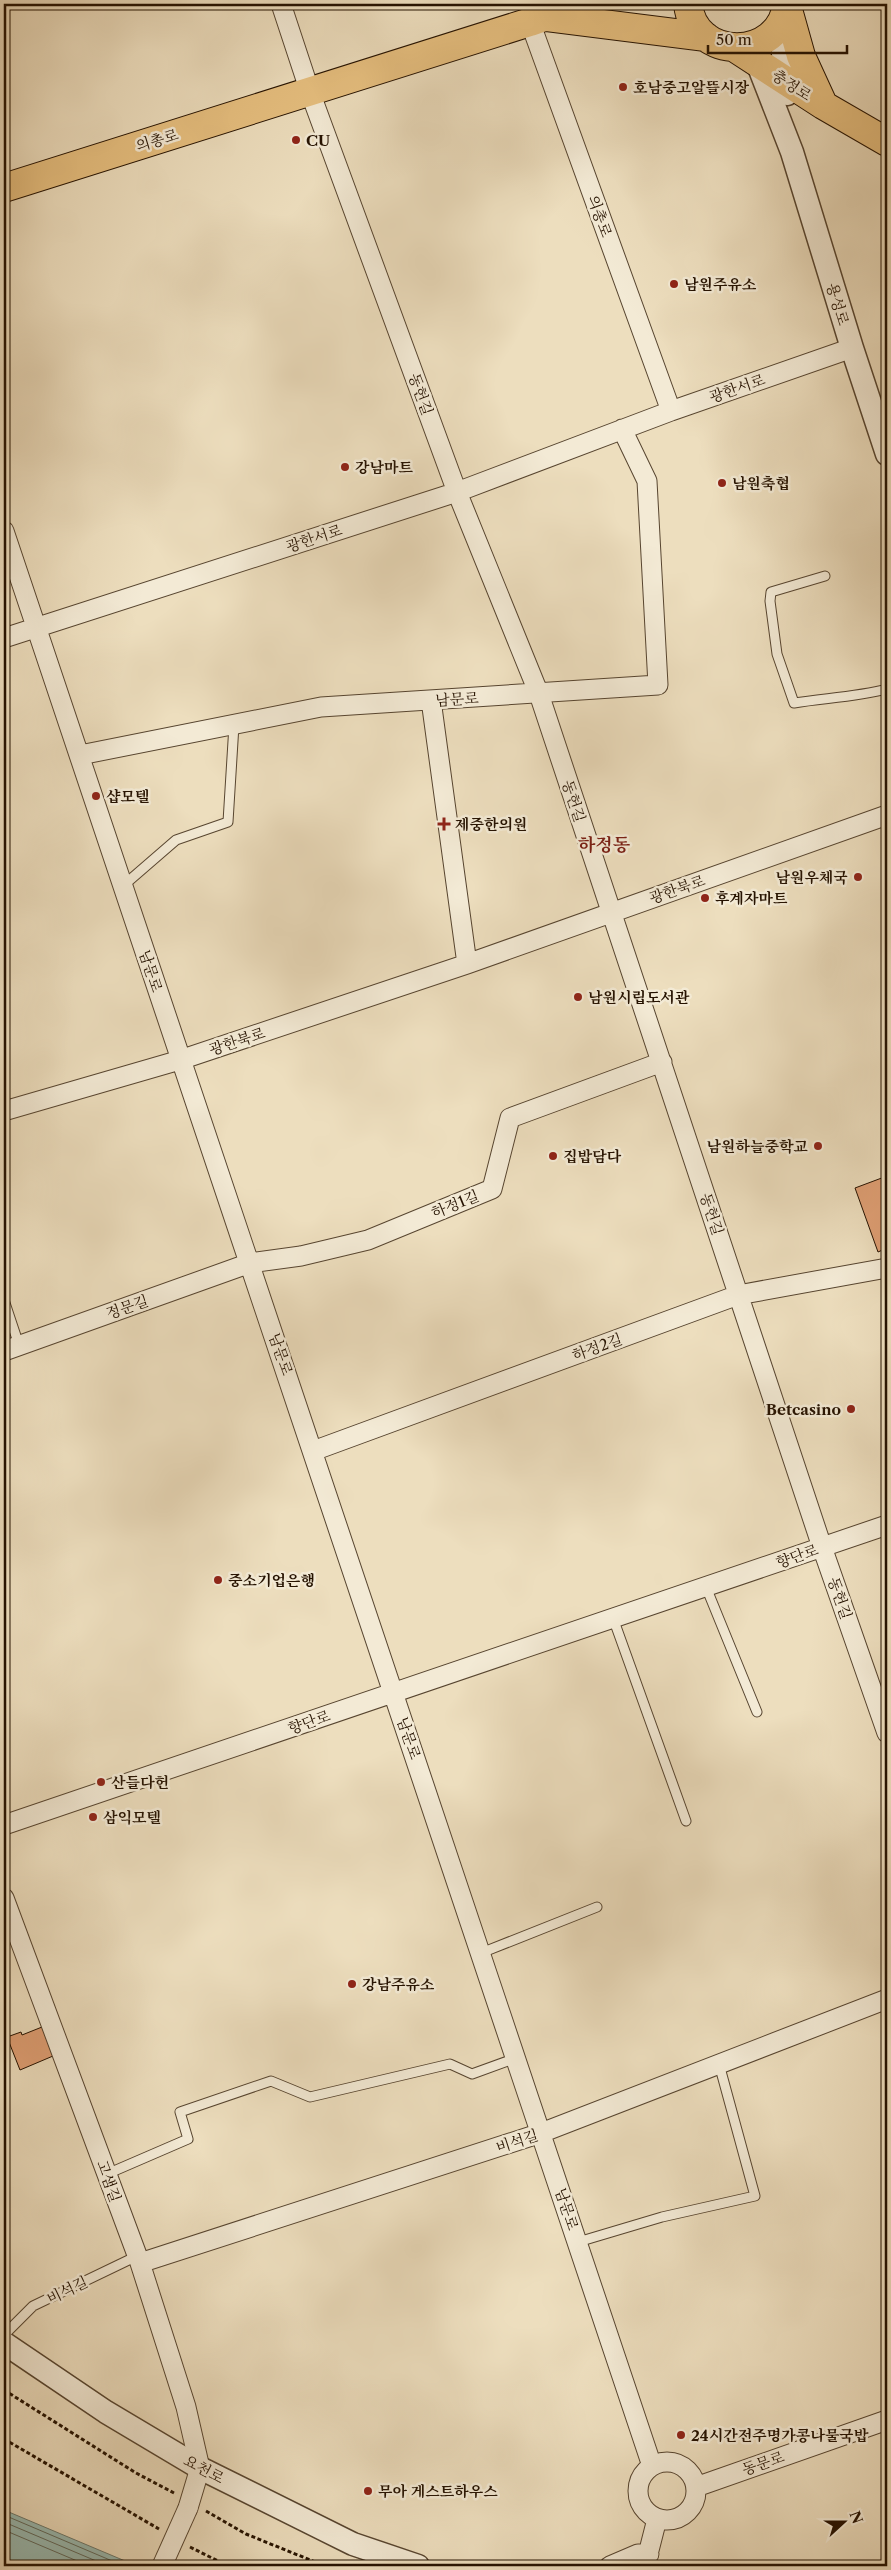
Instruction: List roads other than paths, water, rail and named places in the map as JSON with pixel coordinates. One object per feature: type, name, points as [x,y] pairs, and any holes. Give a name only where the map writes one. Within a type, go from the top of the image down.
[{"type":"main road","name":"의총로","points":[[4,188],[310,92],[580,4]]},
{"type":"main road","points":[[688,4],[695,25],[706,38],[720,46],[746,55],[750,47],[763,42],[784,12]]},
{"type":"main road","name":"충정로","points":[[784,12],[823,105]]},
{"type":"main road","points":[[536,19],[706,38]]},
{"type":"main road","name":"충정로","points":[[746,55],[823,105],[887,142]]},
{"type":"street","points":[[281,4],[310,92]]},
{"type":"street","name":"용성로","points":[[784,12],[786,81],[792,152]]},
{"type":"street","name":"의총로","points":[[536,19],[671,410]]},
{"type":"street","name":"용성로","points":[[746,55],[792,152],[852,348],[887,454]]},
{"type":"street","name":"동헌길","points":[[310,92],[457,492],[539,694],[822,1547],[887,1733]]},
{"type":"street","name":"광한서로","points":[[4,638],[457,492],[671,410],[852,348]]},
{"type":"street","points":[[539,694],[658,685],[647,481],[622,429]]},
{"type":"street","name":"남문로","points":[[4,531],[34,627],[124,885],[180,1060],[250,1263],[652,2466]]},
{"type":"street","name":"남문로","points":[[80,755],[321,707],[539,694]]},
{"type":"street","points":[[431,700],[467,964]]},
{"type":"street","name":"광한북로","points":[[4,1111],[180,1060],[467,964],[887,815]]},
{"type":"street","name":"하정1길","points":[[250,1263],[300,1256],[368,1240],[492,1189],[510,1118],[662,1062]]},
{"type":"street","name":"정문길","points":[[12,1348],[250,1263]]},
{"type":"street","name":"하정2길","points":[[313,1451],[738,1295],[887,1268]]},
{"type":"street","name":"향단로","points":[[4,1826],[887,1525]]},
{"type":"street","name":"고샘길","points":[[4,1898],[138,2259],[186,2407],[200,2468]]},
{"type":"street","name":"비석길","points":[[138,2259],[541,2133],[887,1999]]},
{"type":"street","name":"요천로","points":[[4,2343],[106,2412],[200,2468],[353,2544],[418,2566]]},
{"type":"street","name":"동문로","points":[[696,2487],[887,2420]]},
{"type":"street","points":[[661,2462],[680,2465],[688,2470],[696,2487],[693,2506],[687,2513],[670,2521],[657,2519],[646,2513],[638,2498],[640,2480],[652,2466],[661,2462]]},
{"type":"street","points":[[162,2566],[189,2505],[200,2468]]},
{"type":"street","points":[[610,2566],[638,2554],[650,2562],[657,2519]]},
{"type":"lane","points":[[825,576],[772,592],[770,601],[776,654],[794,703],[833,697],[859,696],[887,689]]},
{"type":"lane","points":[[124,885],[176,840],[228,822],[234,725]]},
{"type":"lane","points":[[4,1300],[12,1348]]},
{"type":"lane","points":[[706,1587],[757,1712]]},
{"type":"lane","points":[[613,1618],[686,1821]]},
{"type":"lane","points":[[481,1954],[597,1907]]},
{"type":"lane","points":[[107,2174],[188,2139],[180,2112],[271,2081],[310,2097],[450,2064],[472,2074],[516,2058]]},
{"type":"lane","points":[[578,2242],[662,2217],[755,2196],[719,2064]]},
{"type":"lane","name":"비석길","points":[[4,2335],[33,2306],[138,2259]]},
{"type":"water","points":[[4,2510],[137,2566],[4,2566]]},
{"type":"place","name":"호남중고알뜰시장","points":[[623,87]]},
{"type":"place","name":"CU","points":[[296,140]]},
{"type":"place","name":"남원주유소","points":[[674,284]]},
{"type":"place","name":"강남마트","points":[[345,467]]},
{"type":"place","name":"남원축협","points":[[722,483]]},
{"type":"place","name":"샵모텔","points":[[96,796]]},
{"type":"place","name":"제중한의원","points":[[444,824]]},
{"type":"place","name":"남원우체국","points":[[858,877]]},
{"type":"place","name":"후계자마트","points":[[705,898]]},
{"type":"place","name":"남원시립도서관","points":[[578,997]]},
{"type":"place","name":"남원하늘중학교","points":[[818,1146]]},
{"type":"place","name":"집밥담다","points":[[553,1156]]},
{"type":"place","name":"Betcasino","points":[[851,1409]]},
{"type":"place","name":"중소기업은행","points":[[218,1580]]},
{"type":"place","name":"산들다헌","points":[[101,1782]]},
{"type":"place","name":"삼익모텔","points":[[93,1817]]},
{"type":"place","name":"강남주유소","points":[[352,1984]]},
{"type":"place","name":"24시간전주명가콩나물국밥","points":[[681,2435]]},
{"type":"place","name":"무아 게스트하우스","points":[[368,2491]]},
{"type":"district","name":"하정동","points":[[604,845]]}]
